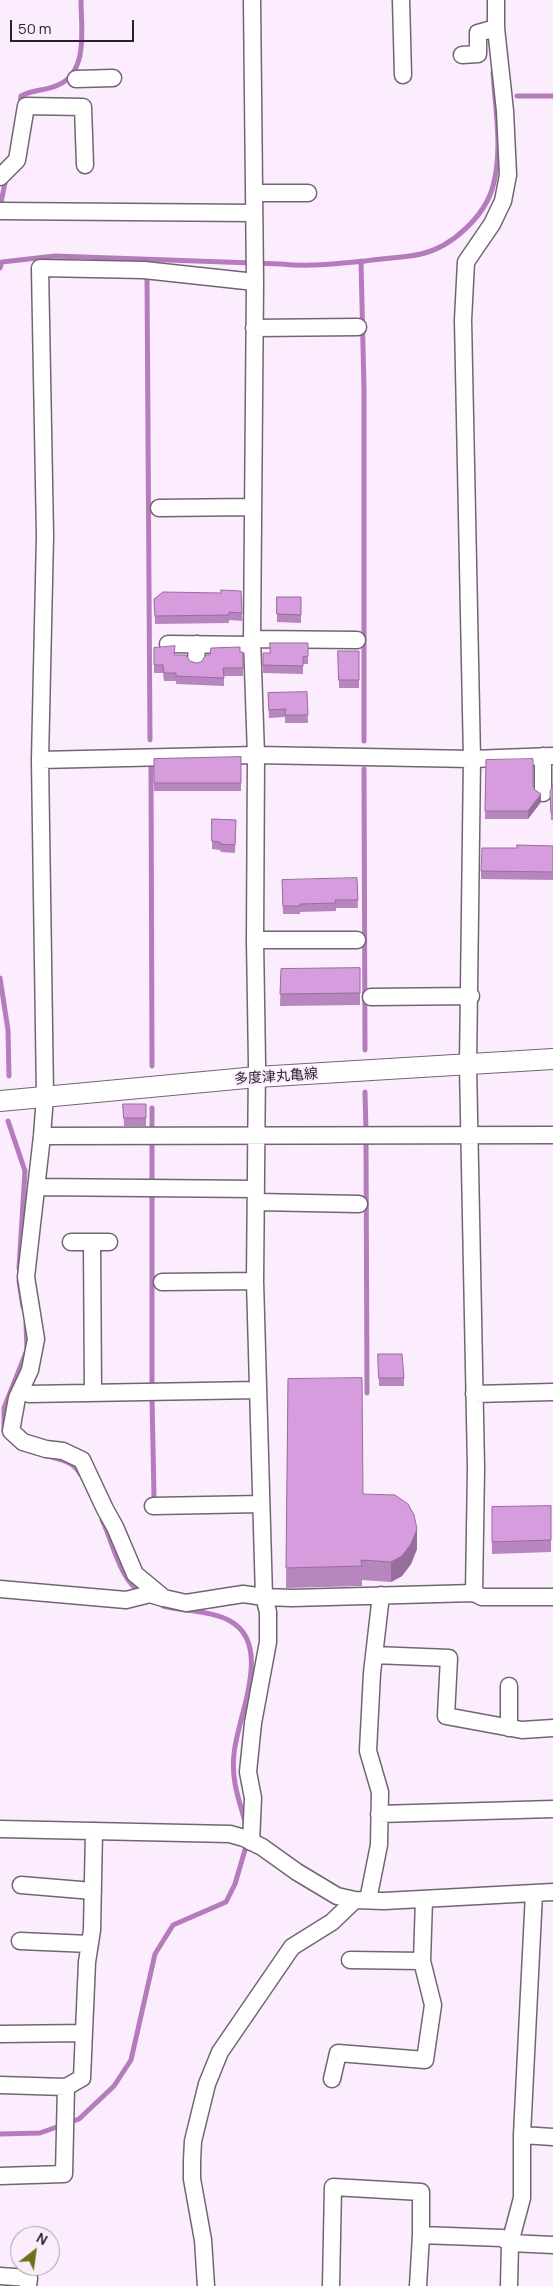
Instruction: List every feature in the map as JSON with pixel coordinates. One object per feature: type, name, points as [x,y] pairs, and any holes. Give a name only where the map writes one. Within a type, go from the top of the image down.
[{"type":"main road","name":"多度津丸亀線","points":[[0,1101],[257,1077],[553,1059]]},
{"type":"street","points":[[251,1842],[253,1798],[248,1772],[253,1723],[268,1642],[268,1612],[264,1597],[255,1281],[257,1077],[255,940],[256,756],[252,642],[254,193],[252,0]]},
{"type":"street","points":[[401,0],[403,75]]},
{"type":"street","points":[[474,1593],[476,1468],[468,1065],[472,759],[463,320],[466,262],[492,224],[503,201],[508,175],[505,111],[496,28],[496,0]]},
{"type":"street","points":[[462,55],[478,54],[478,33],[496,28]]},
{"type":"street","points":[[85,165],[80,79],[113,78]]},
{"type":"street","points":[[0,177],[17,160],[26,106],[83,107]]},
{"type":"street","points":[[254,193],[308,193]]},
{"type":"street","points":[[0,211],[254,213]]},
{"type":"street","points":[[157,1596],[135,1574],[115,1527],[82,1460],[63,1451],[46,1449],[23,1442],[11,1431],[17,1398],[30,1370],[36,1339],[26,1277],[45,1096],[40,760],[45,536],[40,268],[144,270],[254,279]]},
{"type":"street","points":[[254,328],[358,327]]},
{"type":"street","points":[[159,508],[252,507]]},
{"type":"street","points":[[168,644],[357,640]]},
{"type":"street","points":[[196,661],[197,644]]},
{"type":"street","points":[[40,760],[256,756],[472,759],[548,756],[543,793]]},
{"type":"street","points":[[255,940],[357,940]]},
{"type":"street","points":[[370,998],[470,996]]},
{"type":"street","points":[[42,1136],[553,1135]]},
{"type":"street","points":[[36,1187],[256,1196],[359,1204]]},
{"type":"street","points":[[71,1242],[109,1242]]},
{"type":"street","points":[[92,1242],[93,1393]]},
{"type":"street","points":[[162,1282],[255,1281]]},
{"type":"street","points":[[29,1394],[258,1390]]},
{"type":"street","points":[[474,1394],[553,1392]]},
{"type":"street","points":[[153,1506],[261,1504]]},
{"type":"street","points":[[0,1589],[126,1600],[157,1596],[186,1603],[243,1594],[264,1597],[474,1593],[482,1597],[553,1597]]},
{"type":"street","points":[[206,2286],[203,2240],[192,2180],[192,2161],[194,2141],[206,2084],[220,2052],[292,1947],[332,1922],[362,1900],[379,1845],[380,1792],[368,1751],[374,1655],[381,1595]]},
{"type":"street","points":[[374,1655],[450,1658],[446,1716],[522,1730],[553,1728]]},
{"type":"street","points":[[509,1686],[509,1728]]},
{"type":"street","points":[[379,1814],[553,1809]]},
{"type":"street","points":[[0,1830],[230,1834],[251,1842],[337,1896],[362,1900],[424,1899],[553,1892]]},
{"type":"street","points":[[0,2085],[66,2086],[82,2078],[93,1891],[94,1831]]},
{"type":"street","points":[[21,1885],[93,1891]]},
{"type":"street","points":[[509,2286],[510,2243],[522,2198],[522,2135],[534,1893]]},
{"type":"street","points":[[332,2079],[338,2053],[425,2060],[433,2005],[422,1961],[424,1899]]},
{"type":"street","points":[[20,1942],[90,1944]]},
{"type":"street","points":[[350,1960],[422,1961]]},
{"type":"street","points":[[0,2034],[84,2033]]},
{"type":"street","points":[[0,2176],[64,2174],[66,2086]]},
{"type":"street","points":[[522,2135],[553,2137]]},
{"type":"street","points":[[331,2286],[333,2187],[421,2192],[418,2286]]},
{"type":"street","points":[[421,2235],[502,2238],[510,2243],[553,2245]]},
{"type":"street","points":[[0,2276],[28,2278],[28,2286]]},
{"type":"building","points":[[221,590],[241,591],[242,613],[229,612],[229,615],[155,616],[154,599],[163,592],[221,593]]},
{"type":"building","points":[[277,597],[301,597],[301,615],[277,614]]},
{"type":"building","points":[[270,643],[308,643],[308,656],[303,657],[303,666],[263,665],[263,653],[270,653]]},
{"type":"building","points":[[175,646],[174,655],[186,655],[190,661],[196,663],[201,662],[206,655],[210,655],[211,648],[240,647],[240,652],[243,652],[243,668],[223,668],[224,678],[176,676],[176,673],[164,673],[163,665],[154,665],[154,648]]},
{"type":"building","points":[[338,651],[359,651],[359,680],[339,680]]},
{"type":"building","points":[[307,692],[308,715],[285,715],[286,709],[269,710],[268,693]]},
{"type":"building","points":[[241,757],[241,783],[154,783],[154,759]]},
{"type":"building","points":[[533,759],[533,786],[541,794],[528,811],[485,811],[486,760]]},
{"type":"building","points":[[553,785],[553,812],[551,812],[550,792]]},
{"type":"building","points":[[212,819],[236,820],[235,845],[212,841]]},
{"type":"building","points":[[517,845],[553,846],[553,872],[481,871],[482,848],[517,848]]},
{"type":"building","points":[[357,878],[358,900],[335,900],[336,903],[283,906],[282,880]]},
{"type":"building","points":[[360,968],[360,993],[280,994],[281,969]]},
{"type":"building","points":[[123,1104],[146,1104],[146,1118],[124,1118]]},
{"type":"building","points":[[378,1354],[402,1354],[404,1378],[379,1378]]},
{"type":"building","points":[[362,1378],[363,1494],[395,1495],[408,1504],[414,1515],[417,1529],[411,1544],[402,1556],[391,1562],[361,1560],[362,1566],[286,1568],[288,1379]]},
{"type":"building","points":[[551,1506],[551,1540],[492,1542],[492,1507]]},
{"type":"waterway","points":[[20,106],[21,96],[58,85],[68,79],[75,70],[81,48],[81,0]]},
{"type":"waterway","points":[[0,268],[2,262],[55,256],[323,265],[407,256],[433,250],[444,245],[466,229],[483,208],[493,186],[498,158],[497,114],[493,72]]},
{"type":"waterway","points":[[517,96],[553,96]]},
{"type":"waterway","points":[[0,207],[6,178]]},
{"type":"waterway","points":[[361,261],[364,389],[364,741]]},
{"type":"waterway","points":[[147,277],[150,740]]},
{"type":"waterway","points":[[151,767],[152,1066]]},
{"type":"waterway","points":[[364,769],[365,1050]]},
{"type":"waterway","points":[[0,978],[8,1030],[9,1076]]},
{"type":"waterway","points":[[365,1092],[366,1132]]},
{"type":"waterway","points":[[152,1108],[152,1133]]},
{"type":"waterway","points":[[8,1121],[25,1171],[19,1268]]},
{"type":"waterway","points":[[366,1142],[367,1393]]},
{"type":"waterway","points":[[152,1143],[152,1181]]},
{"type":"waterway","points":[[152,1198],[152,1386]]},
{"type":"waterway","points":[[19,1281],[23,1307]]},
{"type":"waterway","points":[[4,1430],[4,1408],[27,1350],[26,1323]]},
{"type":"waterway","points":[[152,1398],[154,1496]]},
{"type":"waterway","points":[[52,1457],[72,1465],[80,1474]]},
{"type":"waterway","points":[[102,1520],[122,1569],[133,1586],[141,1593]]},
{"type":"waterway","points":[[163,1606],[207,1613],[230,1621],[243,1632],[250,1647],[250,1683],[236,1739],[233,1763],[236,1790],[246,1825]]},
{"type":"waterway","points":[[0,2134],[40,2133],[79,2119],[114,2086],[131,2060],[155,1954],[173,1925],[226,1902],[235,1884],[247,1843]]}]
